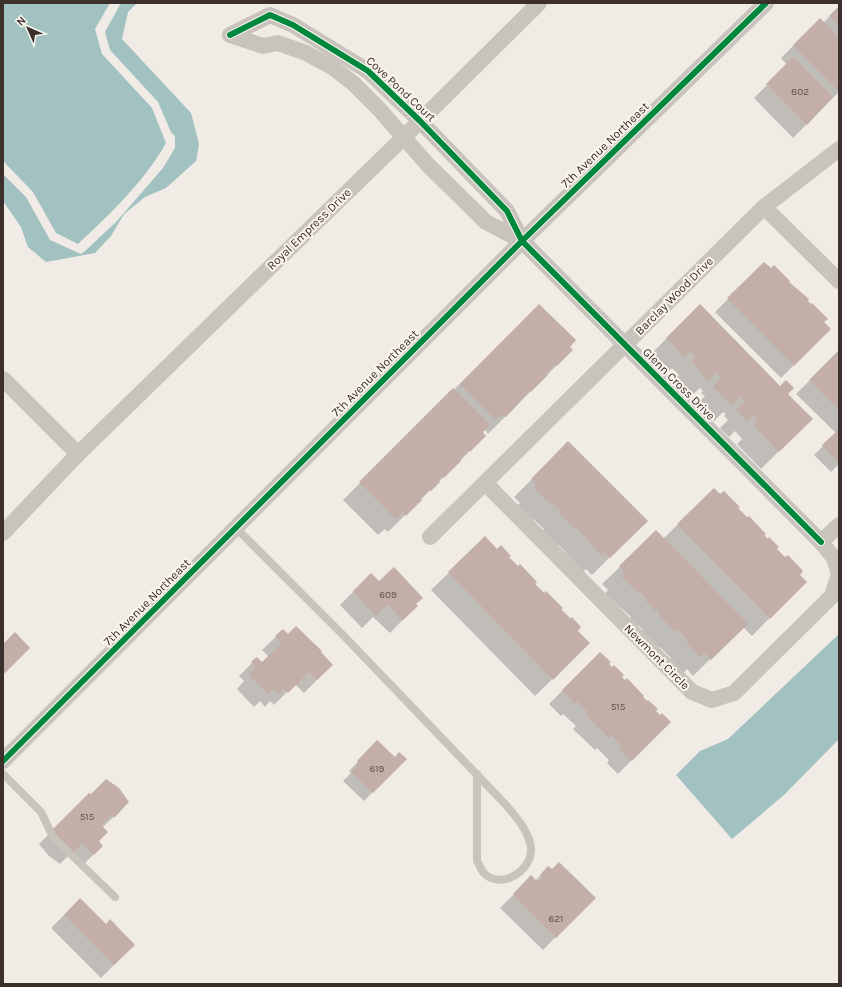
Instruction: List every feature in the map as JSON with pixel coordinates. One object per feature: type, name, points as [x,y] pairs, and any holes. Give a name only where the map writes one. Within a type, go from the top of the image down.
[{"type":"street","name":"Royal Empress Drive","points":[[3,533],[78,454],[403,138],[539,3]]},
{"type":"street","name":"7th Avenue Northeast","points":[[3,761],[522,241],[766,3]]},
{"type":"street","name":"Cove Pond Court","points":[[270,15],[293,25],[368,71],[420,121],[507,211],[522,241],[486,222],[403,138],[379,109],[353,83],[332,67],[306,53],[278,44],[263,46],[230,35],[270,15]]},
{"type":"street","name":"Barclay Wood Drive","points":[[430,537],[764,207],[839,149]]},
{"type":"street","points":[[764,207],[839,281]]},
{"type":"street","name":"Glenn Cross Drive","points":[[522,241],[821,542]]},
{"type":"street","points":[[3,379],[78,454]]},
{"type":"street","name":"Newmont Circle","points":[[485,483],[692,692],[712,700],[734,693],[832,596],[839,574],[834,558],[821,542]]},
{"type":"street","points":[[821,542],[839,525]]},
{"type":"lane","points":[[236,528],[344,635],[477,774],[510,809],[528,837],[531,848],[530,857],[525,867],[509,879],[500,880],[490,877],[483,872],[477,861],[477,774]]},
{"type":"lane","points":[[3,774],[41,812],[53,837],[115,897]]},
{"type":"water","points":[[3,3],[110,3],[95,29],[102,54],[152,108],[166,143],[147,171],[126,197],[78,244],[56,233],[33,192],[3,161]]},
{"type":"water","points":[[121,3],[137,3],[128,12],[122,39],[191,113],[199,144],[196,161],[166,188],[145,197],[124,214],[111,236],[95,253],[46,262],[28,247],[21,227],[3,201],[3,174],[26,197],[50,240],[81,254],[116,222],[163,168],[175,148],[175,136],[171,132],[158,102],[110,50],[105,32]]},
{"type":"water","points":[[839,634],[839,739],[784,795],[732,839],[676,775],[700,751],[728,739]]},
{"type":"building","points":[[839,6],[839,26],[829,16]]},
{"type":"building","points":[[820,18],[839,37],[839,92],[793,45]]},
{"type":"building","points":[[793,57],[833,97],[807,125],[766,84]]},
{"type":"building","points":[[764,262],[771,268],[774,265],[790,281],[789,282],[809,299],[808,301],[828,319],[824,322],[831,329],[794,366],[727,298]]},
{"type":"building","points":[[539,304],[576,340],[570,347],[573,350],[557,366],[556,365],[546,374],[548,375],[531,392],[530,391],[506,417],[503,414],[496,420],[460,384]]},
{"type":"building","points":[[700,304],[780,386],[786,380],[794,388],[788,394],[813,419],[779,452],[754,426],[758,421],[753,415],[747,421],[736,410],[745,402],[741,398],[743,396],[741,395],[732,405],[713,387],[721,378],[718,375],[718,371],[708,381],[692,361],[696,357],[690,351],[684,357],[666,338]]},
{"type":"building","points":[[839,350],[839,410],[809,380]]},
{"type":"building","points":[[453,388],[490,425],[483,432],[486,436],[470,452],[469,450],[460,459],[461,461],[444,478],[442,476],[439,480],[440,482],[431,491],[429,490],[420,498],[422,500],[406,516],[403,512],[396,519],[359,482]]},
{"type":"building","points":[[837,431],[839,433],[839,463],[822,445]]},
{"type":"building","points":[[568,441],[648,521],[610,558],[604,552],[601,555],[577,528],[576,530],[559,513],[561,511],[551,502],[550,504],[534,488],[537,485],[531,479]]},
{"type":"building","points":[[714,488],[720,494],[724,491],[740,507],[738,508],[747,517],[749,516],[766,534],[764,535],[768,539],[769,537],[779,547],[777,549],[785,557],[788,555],[803,571],[800,575],[807,582],[770,619],[677,524]]},
{"type":"building","points":[[656,530],[748,624],[711,660],[705,653],[701,657],[686,642],[688,640],[678,630],[676,632],[658,614],[660,612],[657,609],[655,611],[646,601],[647,599],[639,591],[637,592],[621,576],[625,573],[619,566]]},
{"type":"building","points":[[485,536],[497,549],[501,545],[511,556],[509,557],[518,566],[520,564],[537,582],[535,584],[544,593],[546,591],[563,608],[561,610],[570,619],[572,617],[581,627],[578,631],[590,643],[553,680],[448,572]]},
{"type":"building","points":[[394,567],[423,598],[416,604],[418,606],[403,620],[387,604],[376,616],[353,591],[371,573],[379,581]]},
{"type":"building","points":[[296,626],[322,651],[321,652],[333,665],[317,680],[309,672],[288,693],[284,689],[279,694],[274,689],[268,694],[249,675],[256,667],[251,662],[257,657],[262,662],[282,643],[275,636],[283,629],[288,634]]},
{"type":"building","points":[[15,632],[30,648],[3,675],[3,644]]},
{"type":"building","points":[[600,652],[611,662],[609,664],[612,667],[614,665],[624,675],[622,677],[625,680],[627,678],[647,701],[648,700],[658,709],[656,711],[660,715],[662,713],[671,722],[632,761],[619,749],[622,746],[611,735],[609,738],[586,715],[588,712],[577,701],[575,704],[562,690]]},
{"type":"building","points":[[377,740],[395,757],[399,752],[407,759],[373,793],[351,772],[359,764],[357,761]]},
{"type":"building","points":[[106,779],[119,788],[129,802],[114,818],[111,815],[101,825],[108,832],[99,841],[103,846],[94,855],[82,843],[74,852],[62,843],[52,830],[89,793],[91,794]]},
{"type":"building","points":[[559,862],[596,898],[556,938],[513,894],[531,875],[538,882],[542,878],[540,875],[548,866],[552,869]]},
{"type":"building","points":[[80,898],[106,924],[110,919],[135,945],[114,965],[64,915]]},
{"type":"cycle path","points":[[3,761],[522,241],[766,3]]},
{"type":"cycle path","points":[[230,35],[270,15],[293,25],[368,71],[420,121],[507,211],[522,241],[821,542]]}]
